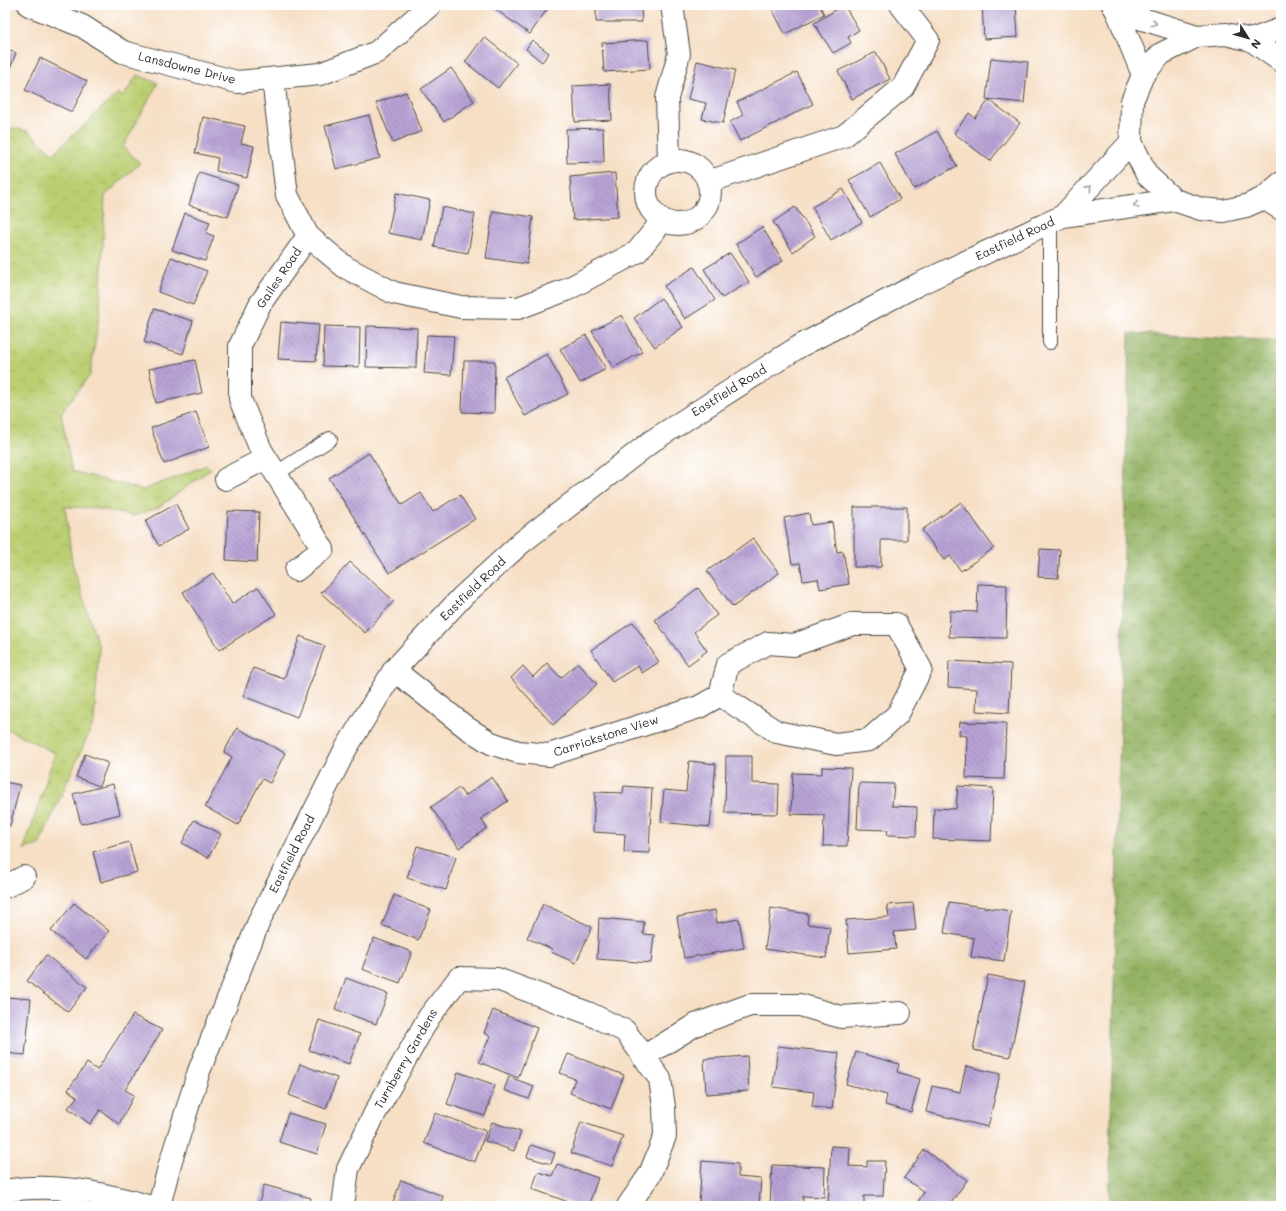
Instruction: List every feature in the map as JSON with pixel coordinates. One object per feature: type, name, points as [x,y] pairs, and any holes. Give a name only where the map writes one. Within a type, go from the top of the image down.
[{"type":"street","name":"Lansdowne Drive","points":[[35,6],[82,26],[123,52],[237,82],[320,74],[377,52],[430,5]]},
{"type":"street","points":[[669,161],[668,98],[679,54],[672,5]]},
{"type":"street","points":[[708,182],[844,136],[903,87],[928,40],[901,5]]},
{"type":"street","points":[[1115,8],[1197,36]]},
{"type":"street","points":[[1115,8],[1143,75]]},
{"type":"street","points":[[1251,40],[1281,29]]},
{"type":"street","points":[[1281,61],[1251,40],[1226,34],[1197,36],[1161,54],[1143,75],[1132,101],[1131,142],[1147,176],[1174,200],[1201,209],[1223,211],[1246,206],[1273,203],[1281,183]]},
{"type":"street","points":[[273,79],[287,195],[308,236],[345,267],[394,293],[461,307],[518,308],[566,290],[637,252],[663,220]]},
{"type":"street","name":"Eastfield Road","points":[[1056,220],[1131,142]]},
{"type":"street","points":[[680,160],[696,166],[701,170],[708,182],[710,193],[708,204],[697,218],[687,223],[677,224],[663,220],[650,208],[646,198],[646,189],[649,178],[657,168],[669,161],[680,160]]},
{"type":"street","name":"Eastfield Road","points":[[159,1206],[169,1167],[199,1072],[260,919],[345,750],[394,670],[463,596],[521,543],[652,441],[800,346],[919,284],[1056,220],[1174,200]]},
{"type":"street","name":"Gailes Road","points":[[296,570],[323,549],[272,465],[261,450],[240,399],[240,346],[260,304],[308,236]]},
{"type":"street","points":[[226,479],[272,465]]},
{"type":"street","points":[[853,624],[896,624],[921,669],[898,714],[870,740],[836,744],[777,732],[720,695],[728,664],[768,643],[794,645],[853,624]]},
{"type":"street","name":"Carrickstone View","points":[[394,670],[467,728],[491,743],[518,752],[549,755],[575,748],[698,707],[720,695]]},
{"type":"street","name":"Turnberry Gardens","points":[[343,1206],[348,1169],[375,1113],[429,1017],[459,978],[497,979],[588,1013],[625,1031],[660,1079],[664,1107],[665,1136],[650,1174],[628,1206]]},
{"type":"street","points":[[643,1057],[695,1025],[750,1005],[800,1005],[840,1017],[900,1013]]},
{"type":"street","points":[[5,1192],[26,1187],[71,1189],[148,1206]]},
{"type":"lane","points":[[1050,342],[1056,220]]},
{"type":"lane","points":[[272,465],[330,439]]},
{"type":"green space","points":[[137,75],[158,83],[123,147],[140,163],[105,196],[100,310],[90,375],[61,413],[72,471],[143,490],[207,465],[211,469],[159,507],[133,516],[95,508],[65,507],[72,562],[99,648],[94,722],[39,845],[24,849],[55,753],[5,728],[5,127],[28,131],[53,154],[118,93],[123,97]]},
{"type":"green space","points":[[1129,333],[1281,341],[1281,1206],[1109,1206]]},
{"type":"building","points":[[494,5],[550,5],[530,34],[492,7]]},
{"type":"building","points":[[596,5],[641,5],[642,22],[596,22]]},
{"type":"building","points":[[770,5],[819,5],[824,14],[785,34]]},
{"type":"building","points":[[844,5],[859,30],[848,37],[851,43],[833,53],[814,23]]},
{"type":"building","points":[[982,5],[1016,5],[1018,37],[984,39]]},
{"type":"building","points":[[484,37],[517,63],[498,88],[465,62]]},
{"type":"building","points":[[532,40],[549,53],[542,62],[526,49]]},
{"type":"building","points":[[648,40],[650,69],[604,72],[602,43]]},
{"type":"building","points":[[5,49],[16,53],[5,81]]},
{"type":"building","points":[[876,52],[890,79],[852,99],[838,71]]},
{"type":"building","points":[[40,58],[87,81],[72,112],[25,90]]},
{"type":"building","points":[[991,58],[1028,62],[1024,103],[986,99]]},
{"type":"building","points":[[697,61],[735,70],[723,123],[702,119],[706,103],[688,99]]},
{"type":"building","points":[[451,68],[474,101],[444,122],[421,89]]},
{"type":"building","points":[[797,72],[813,104],[740,141],[730,122],[743,115],[737,102]]},
{"type":"building","points":[[610,84],[612,120],[575,122],[573,86]]},
{"type":"building","points":[[406,92],[422,131],[393,143],[376,103]]},
{"type":"building","points":[[989,100],[1020,123],[990,161],[954,133],[969,113],[975,118]]},
{"type":"building","points":[[369,115],[380,158],[336,169],[325,126]]},
{"type":"building","points":[[203,117],[245,126],[241,143],[254,146],[247,178],[216,171],[218,158],[195,153]]},
{"type":"building","points":[[603,128],[604,162],[567,163],[566,129]]},
{"type":"building","points":[[937,131],[957,166],[914,189],[895,154]]},
{"type":"building","points":[[880,163],[900,199],[870,217],[849,180]]},
{"type":"building","points":[[199,173],[238,185],[228,217],[189,205]]},
{"type":"building","points":[[615,173],[618,217],[573,220],[570,177]]},
{"type":"building","points":[[843,189],[862,222],[831,240],[812,207]]},
{"type":"building","points":[[396,193],[430,200],[422,240],[388,233]]},
{"type":"building","points":[[442,207],[475,214],[468,253],[434,247]]},
{"type":"building","points":[[795,207],[815,236],[793,252],[773,222]]},
{"type":"building","points":[[493,211],[533,217],[527,264],[486,258]]},
{"type":"building","points":[[185,213],[210,222],[206,233],[214,236],[205,261],[172,250]]},
{"type":"building","points":[[762,227],[783,261],[756,277],[736,244]]},
{"type":"building","points":[[730,253],[749,282],[722,298],[704,269]]},
{"type":"building","points":[[171,257],[207,271],[193,305],[158,292]]},
{"type":"building","points":[[694,267],[715,300],[685,319],[664,286]]},
{"type":"building","points":[[661,298],[683,327],[655,347],[634,318]]},
{"type":"building","points":[[154,309],[193,321],[183,354],[144,342]]},
{"type":"building","points":[[622,315],[642,352],[613,368],[592,331]]},
{"type":"building","points":[[281,322],[319,325],[316,361],[278,359]]},
{"type":"building","points":[[324,326],[360,327],[359,367],[323,366]]},
{"type":"building","points":[[367,326],[417,328],[416,368],[366,367]]},
{"type":"building","points":[[427,335],[454,336],[451,375],[424,373]]},
{"type":"building","points":[[586,335],[606,369],[580,383],[560,349]]},
{"type":"building","points":[[547,354],[568,394],[525,416],[504,377]]},
{"type":"building","points":[[195,360],[202,393],[156,403],[149,369]]},
{"type":"building","points":[[464,361],[495,361],[494,413],[462,412]]},
{"type":"building","points":[[196,412],[209,447],[164,464],[151,428]]},
{"type":"building","points":[[369,453],[402,505],[421,493],[433,512],[460,495],[475,519],[389,573],[329,478]]},
{"type":"building","points":[[961,502],[994,548],[961,571],[950,556],[944,560],[922,530]]},
{"type":"building","points":[[176,504],[189,529],[159,546],[145,521]]},
{"type":"building","points":[[854,507],[907,507],[907,540],[881,540],[881,567],[854,567]]},
{"type":"building","points":[[228,511],[259,512],[257,562],[226,560]]},
{"type":"building","points":[[809,513],[811,525],[832,522],[837,552],[843,551],[849,584],[820,589],[818,579],[803,581],[800,563],[792,564],[784,518]]},
{"type":"building","points":[[753,538],[779,573],[733,607],[707,571]]},
{"type":"building","points":[[1040,549],[1060,550],[1058,578],[1038,577]]},
{"type":"building","points":[[350,562],[394,601],[365,633],[321,593]]},
{"type":"building","points":[[213,573],[232,604],[258,587],[276,614],[219,650],[183,592]]},
{"type":"building","points":[[978,584],[1007,585],[1006,638],[949,637],[950,611],[977,612]]},
{"type":"building","points":[[698,588],[717,615],[694,632],[707,651],[688,665],[655,620]]},
{"type":"building","points":[[633,622],[659,662],[642,673],[638,666],[612,682],[591,650]]},
{"type":"building","points":[[300,636],[325,646],[297,717],[243,696],[253,668],[284,679]]},
{"type":"building","points":[[949,661],[1011,664],[1009,713],[976,711],[977,689],[948,687]]},
{"type":"building","points":[[547,663],[561,678],[578,663],[597,684],[553,725],[511,678],[523,666],[533,677]]},
{"type":"building","points":[[960,722],[1006,723],[1004,779],[966,778],[967,736],[959,735]]},
{"type":"building","points":[[237,728],[285,753],[270,783],[262,779],[238,825],[205,807],[232,757],[224,752]]},
{"type":"building","points":[[85,754],[108,763],[99,786],[76,777]]},
{"type":"building","points":[[726,756],[752,756],[752,783],[779,784],[778,814],[725,813]]},
{"type":"building","points":[[689,761],[716,764],[710,827],[661,822],[664,790],[686,792]]},
{"type":"building","points":[[822,767],[851,768],[847,846],[823,846],[824,815],[791,814],[793,773],[822,774]]},
{"type":"building","points":[[492,777],[508,801],[481,819],[487,828],[459,848],[431,807],[459,788],[465,796]]},
{"type":"building","points":[[5,782],[20,785],[10,826],[5,825]]},
{"type":"building","points":[[859,783],[894,784],[892,806],[917,807],[916,836],[887,835],[888,830],[857,829]]},
{"type":"building","points":[[113,784],[120,814],[81,824],[73,794]]},
{"type":"building","points":[[624,786],[652,788],[649,853],[624,852],[625,834],[593,832],[595,792],[623,793]]},
{"type":"building","points":[[958,786],[993,788],[991,841],[933,839],[934,808],[956,809]]},
{"type":"building","points":[[194,820],[221,834],[208,858],[182,843]]},
{"type":"building","points":[[129,842],[137,872],[101,882],[93,852]]},
{"type":"building","points":[[417,846],[456,857],[446,890],[407,878]]},
{"type":"building","points":[[394,895],[431,910],[418,940],[382,925]]},
{"type":"building","points":[[949,902],[1011,911],[1004,961],[971,957],[974,938],[944,933]]},
{"type":"building","points":[[74,903],[109,931],[86,959],[51,931]]},
{"type":"building","points":[[913,903],[916,930],[894,932],[896,949],[849,953],[846,920],[889,917],[887,905]]},
{"type":"building","points":[[543,904],[592,927],[576,963],[551,952],[552,949],[527,938]]},
{"type":"building","points":[[771,908],[808,914],[807,924],[830,927],[826,958],[765,949]]},
{"type":"building","points":[[715,910],[717,923],[739,919],[744,948],[684,958],[677,917]]},
{"type":"building","points":[[599,918],[644,922],[643,934],[654,935],[651,963],[597,959]]},
{"type":"building","points":[[374,938],[412,952],[400,983],[362,969]]},
{"type":"building","points":[[46,955],[87,987],[68,1012],[27,981]]},
{"type":"building","points":[[988,975],[1025,982],[1010,1057],[973,1050]]},
{"type":"building","points":[[346,978],[388,994],[376,1024],[335,1009]]},
{"type":"building","points":[[5,997],[31,999],[25,1055],[5,1053]]},
{"type":"building","points":[[493,1010],[537,1028],[518,1078],[479,1062],[490,1036],[484,1033]]},
{"type":"building","points":[[133,1015],[162,1030],[125,1090],[134,1095],[119,1124],[100,1110],[90,1124],[68,1108],[77,1097],[68,1090],[87,1063],[97,1070]]},
{"type":"building","points":[[319,1020],[360,1034],[349,1064],[309,1050]]},
{"type":"building","points":[[778,1046],[839,1053],[832,1109],[812,1107],[814,1092],[773,1087]]},
{"type":"building","points":[[856,1052],[899,1064],[897,1072],[920,1079],[911,1112],[885,1105],[887,1095],[846,1084]]},
{"type":"building","points":[[568,1054],[624,1075],[611,1109],[570,1093],[575,1079],[560,1073]]},
{"type":"building","points":[[747,1056],[749,1091],[706,1094],[704,1059]]},
{"type":"building","points":[[300,1064],[337,1078],[326,1109],[289,1095]]},
{"type":"building","points":[[966,1066],[1000,1074],[988,1127],[926,1112],[932,1086],[960,1092]]},
{"type":"building","points":[[458,1072],[495,1085],[485,1116],[447,1104]]},
{"type":"building","points":[[509,1077],[534,1086],[529,1099],[504,1090]]},
{"type":"building","points":[[288,1113],[326,1124],[317,1154],[279,1142]]},
{"type":"building","points":[[435,1113],[486,1131],[475,1162],[424,1143]]},
{"type":"building","points":[[492,1122],[521,1132],[514,1151],[485,1141]]},
{"type":"building","points":[[581,1122],[623,1136],[612,1166],[571,1153]]},
{"type":"building","points":[[531,1145],[555,1153],[551,1164],[527,1157]]},
{"type":"building","points":[[831,1146],[850,1147],[849,1166],[867,1167],[867,1161],[885,1161],[883,1196],[864,1196],[864,1206],[828,1206]]},
{"type":"building","points":[[924,1150],[967,1180],[949,1206],[915,1206],[924,1192],[904,1178]]},
{"type":"building","points":[[702,1161],[738,1164],[738,1177],[761,1179],[759,1206],[699,1203]]},
{"type":"building","points":[[557,1164],[598,1178],[588,1206],[580,1206],[532,1189],[538,1172],[552,1176]]},
{"type":"building","points":[[772,1165],[825,1167],[824,1197],[803,1196],[803,1206],[770,1206]]},
{"type":"building","points":[[401,1180],[443,1196],[440,1206],[392,1206]]},
{"type":"building","points":[[264,1185],[311,1198],[308,1206],[258,1206]]}]
